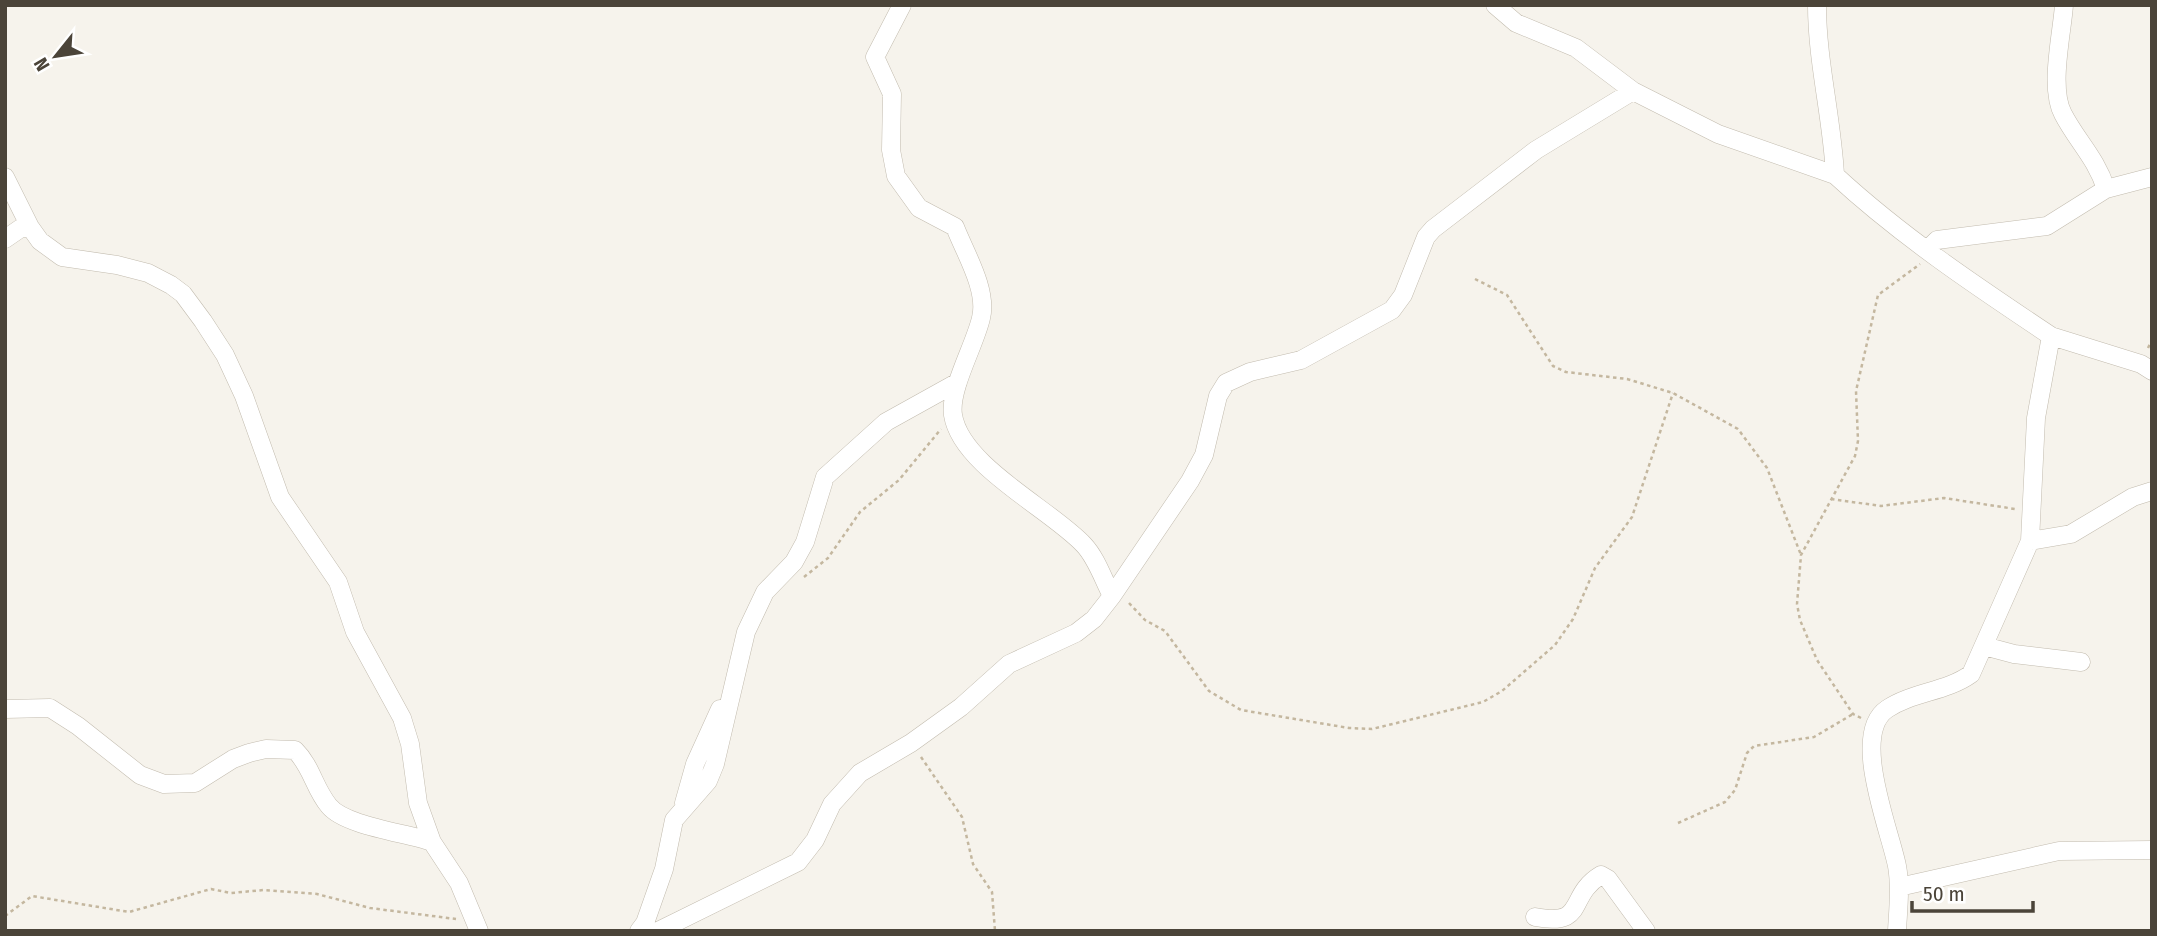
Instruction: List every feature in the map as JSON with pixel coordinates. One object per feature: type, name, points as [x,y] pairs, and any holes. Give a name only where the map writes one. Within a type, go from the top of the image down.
[{"type":"street","points":[[902,5],[875,57],[891,93],[891,150],[896,176],[919,208],[955,227],[982,298],[982,317],[958,382],[953,415],[966,442],[999,479],[1082,543],[1115,593]]},
{"type":"street","points":[[1496,5],[1516,23],[1576,48],[1633,91],[1718,134],[1835,175],[1876,213],[1941,262],[2051,336],[2141,364],[2152,371]]},
{"type":"street","points":[[1817,5],[1817,34],[1833,126],[1835,175]]},
{"type":"street","points":[[2064,5],[2056,94],[2062,113],[2099,166],[2106,189]]},
{"type":"street","points":[[658,931],[798,862],[815,840],[832,804],[847,784],[860,773],[912,743],[961,707],[1009,664],[1076,633],[1094,619],[1115,593],[1204,455],[1218,396],[1226,383],[1250,372],[1301,360],[1392,310],[1403,295],[1426,237],[1433,229],[1536,150],[1633,91]]},
{"type":"street","points":[[5,177],[40,241],[62,257],[117,265],[148,273],[171,285],[183,294],[225,355],[244,396],[280,497],[338,582],[355,632],[402,718],[410,744],[418,803],[432,842],[459,883],[479,930]]},
{"type":"street","points":[[1927,250],[1937,240],[2047,226],[2106,189],[2152,177]]},
{"type":"street","points":[[5,239],[30,227]]},
{"type":"street","points":[[1898,931],[1898,869],[1880,806],[1871,745],[1873,724],[1885,710],[1896,704],[1961,682],[1971,674],[1984,646],[2030,541],[2036,418],[2051,336]]},
{"type":"street","points":[[639,931],[645,923],[664,869],[674,820],[708,781],[746,632],[765,592],[794,562],[805,542],[825,477],[886,422],[958,382]]},
{"type":"street","points":[[2030,541],[2071,534],[2133,497],[2152,491]]},
{"type":"street","points":[[1984,646],[2014,654],[2081,662]]},
{"type":"street","points":[[5,709],[50,708],[140,775],[164,784],[195,783],[233,759],[249,753],[266,749],[295,750],[307,763],[318,791],[331,810],[359,822],[432,842]]},
{"type":"street","points":[[1899,887],[2059,851],[2152,850]]},
{"type":"street","points":[[1535,916],[1565,919],[1573,913],[1587,884],[1601,875],[1608,879],[1646,931]]},
{"type":"path","points":[[1873,724],[1853,714],[1817,660],[1800,620],[1797,604],[1801,555],[1855,456],[1858,440],[1856,391],[1878,295],[1921,263],[1941,262]]},
{"type":"path","points":[[1475,279],[1507,295],[1553,366],[1566,372],[1627,379],[1673,393],[1738,429],[1767,468],[1801,555]]},
{"type":"path","points":[[1115,593],[1145,620],[1165,631],[1209,691],[1241,710],[1349,729],[1372,729],[1483,702],[1502,691],[1555,645],[1573,619],[1595,568],[1632,517],[1673,393]]},
{"type":"path","points":[[796,581],[828,558],[860,512],[899,481],[953,415]]},
{"type":"path","points":[[1831,499],[1881,506],[1944,498],[2002,509],[2031,510]]},
{"type":"path","points":[[1678,823],[1725,802],[1735,790],[1746,753],[1754,746],[1814,737],[1853,714]]},
{"type":"path","points":[[912,743],[962,817],[973,864],[992,892],[995,931]]},
{"type":"path","points":[[5,916],[32,896],[128,912],[211,889],[231,893],[264,890],[317,894],[370,908],[449,916],[479,930]]}]
